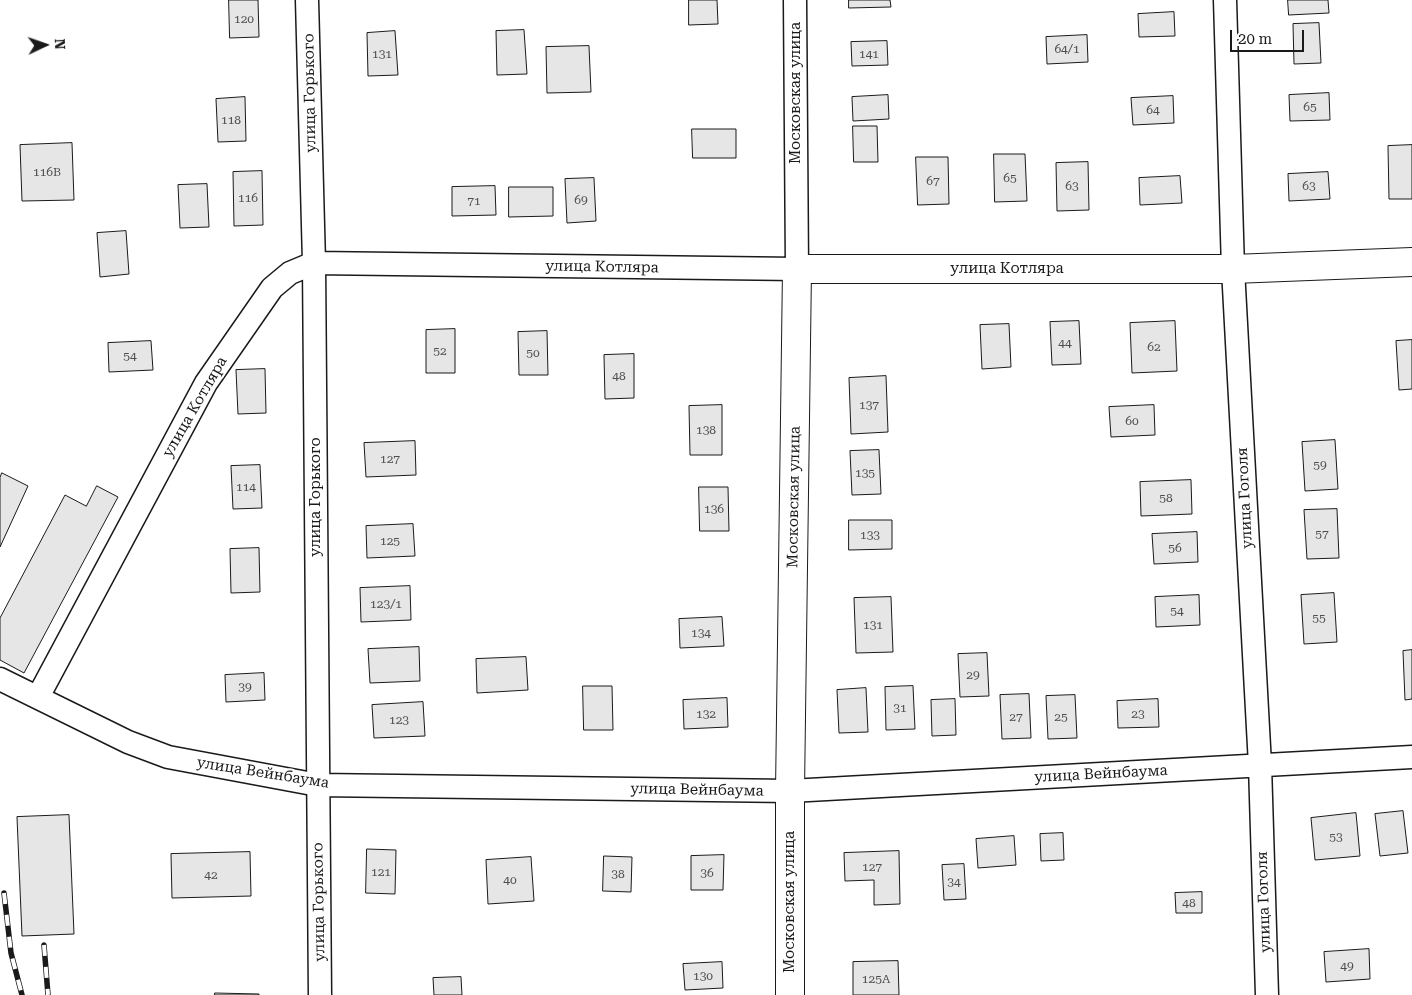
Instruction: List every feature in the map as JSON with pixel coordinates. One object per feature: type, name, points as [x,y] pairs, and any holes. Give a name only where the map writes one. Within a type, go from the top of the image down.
[{"type":"street","name":"улица Горького","points":[[307,0],[314,263],[320,995]]},
{"type":"street","name":"Московская улица","points":[[790,995],[790,791],[797,270],[795,0]]},
{"type":"street","name":"улица Гоголя","points":[[1225,0],[1233,270],[1260,765],[1266,995]]},
{"type":"street","name":"улица Котляра","points":[[38,697],[206,383],[272,288],[290,272],[314,263],[797,270],[1233,270],[1412,262]]},
{"type":"street","name":"улица Вейнбаума","points":[[0,679],[128,742],[168,757],[318,785],[790,791],[1412,757]]},
{"type":"building","points":[[229,0],[258,0],[259,37],[230,38]]},
{"type":"building","points":[[689,0],[717,0],[718,24],[689,25]]},
{"type":"building","points":[[849,0],[890,0],[891,7],[849,8]]},
{"type":"building","points":[[1288,0],[1328,0],[1329,13],[1289,15]]},
{"type":"building","points":[[1174,12],[1175,36],[1139,37],[1138,14]]},
{"type":"building","points":[[1319,23],[1321,63],[1294,64],[1293,24]]},
{"type":"building","points":[[524,30],[527,74],[497,75],[496,31]]},
{"type":"building","points":[[395,31],[398,75],[368,76],[367,33]]},
{"type":"building","points":[[1087,35],[1088,62],[1047,64],[1046,37]]},
{"type":"building","points":[[887,41],[888,65],[852,66],[851,42]]},
{"type":"building","points":[[589,46],[591,92],[547,93],[546,47]]},
{"type":"building","points":[[1329,93],[1330,120],[1290,121],[1289,95]]},
{"type":"building","points":[[888,95],[889,119],[853,121],[852,97]]},
{"type":"building","points":[[1173,96],[1174,123],[1133,125],[1131,98]]},
{"type":"building","points":[[245,97],[246,141],[218,142],[216,99]]},
{"type":"building","points":[[853,126],[877,126],[878,162],[854,162]]},
{"type":"building","points":[[692,129],[736,129],[736,158],[693,158]]},
{"type":"building","points":[[72,143],[74,200],[22,201],[20,145]]},
{"type":"building","points":[[1412,145],[1412,199],[1389,199],[1388,146]]},
{"type":"building","points":[[994,154],[1025,154],[1027,201],[995,202]]},
{"type":"building","points":[[916,157],[948,157],[949,204],[918,205]]},
{"type":"building","points":[[1088,162],[1089,210],[1057,211],[1056,163]]},
{"type":"building","points":[[262,171],[263,225],[234,226],[233,172]]},
{"type":"building","points":[[1328,172],[1330,199],[1289,201],[1288,174]]},
{"type":"building","points":[[1180,176],[1182,203],[1140,205],[1139,178]]},
{"type":"building","points":[[594,178],[596,221],[567,223],[565,179]]},
{"type":"building","points":[[207,184],[209,227],[180,228],[178,185]]},
{"type":"building","points":[[495,186],[496,215],[452,216],[452,187]]},
{"type":"building","points":[[509,187],[553,187],[553,216],[509,217]]},
{"type":"building","points":[[126,231],[129,274],[100,277],[97,233]]},
{"type":"building","points":[[1079,321],[1081,364],[1052,365],[1050,322]]},
{"type":"building","points":[[1175,321],[1177,371],[1132,373],[1130,323]]},
{"type":"building","points":[[1009,324],[1011,367],[982,369],[980,325]]},
{"type":"building","points":[[455,329],[455,373],[426,373],[426,330]]},
{"type":"building","points":[[547,331],[548,375],[519,375],[518,332]]},
{"type":"building","points":[[1412,340],[1412,389],[1399,390],[1396,341]]},
{"type":"building","points":[[151,341],[153,370],[109,372],[108,343]]},
{"type":"building","points":[[634,354],[634,398],[605,399],[604,355]]},
{"type":"building","points":[[265,369],[266,413],[238,414],[236,370]]},
{"type":"building","points":[[886,376],[888,432],[851,434],[849,378]]},
{"type":"building","points":[[722,405],[722,455],[690,455],[689,406]]},
{"type":"building","points":[[1154,405],[1155,435],[1111,437],[1109,407]]},
{"type":"building","points":[[1335,440],[1338,489],[1305,491],[1302,442]]},
{"type":"building","points":[[415,441],[416,475],[366,477],[364,443]]},
{"type":"building","points":[[879,450],[881,494],[852,495],[850,451]]},
{"type":"building","points":[[260,465],[262,508],[233,509],[231,466]]},
{"type":"building","points":[[2,473],[28,486],[0,547],[0,478]]},
{"type":"building","points":[[1191,480],[1192,514],[1141,516],[1140,482]]},
{"type":"building","points":[[97,486],[118,497],[24,673],[0,660],[0,618],[65,495],[86,506]]},
{"type":"building","points":[[699,487],[728,487],[729,531],[700,531]]},
{"type":"building","points":[[1337,509],[1339,558],[1307,559],[1304,510]]},
{"type":"building","points":[[849,520],[892,520],[892,549],[849,550]]},
{"type":"building","points":[[413,524],[415,556],[367,558],[366,526]]},
{"type":"building","points":[[1197,532],[1198,562],[1154,564],[1152,534]]},
{"type":"building","points":[[259,548],[260,592],[231,593],[230,549]]},
{"type":"building","points":[[410,586],[411,620],[361,622],[360,588]]},
{"type":"building","points":[[1334,593],[1337,642],[1304,644],[1301,595]]},
{"type":"building","points":[[1199,595],[1200,625],[1156,627],[1155,597]]},
{"type":"building","points":[[891,597],[893,652],[856,653],[854,598]]},
{"type":"building","points":[[722,617],[724,646],[680,648],[679,619]]},
{"type":"building","points":[[419,647],[420,681],[370,683],[368,649]]},
{"type":"building","points":[[1412,650],[1412,699],[1405,700],[1403,651]]},
{"type":"building","points":[[987,653],[989,696],[960,697],[958,654]]},
{"type":"building","points":[[526,657],[528,690],[477,693],[476,659]]},
{"type":"building","points":[[264,673],[265,700],[226,702],[225,675]]},
{"type":"building","points":[[583,686],[612,686],[613,730],[584,730]]},
{"type":"building","points":[[913,686],[915,729],[886,730],[885,687]]},
{"type":"building","points":[[866,688],[868,732],[839,733],[837,690]]},
{"type":"building","points":[[1029,694],[1031,738],[1002,739],[1000,695]]},
{"type":"building","points":[[1075,695],[1077,738],[1048,739],[1046,696]]},
{"type":"building","points":[[727,698],[728,727],[684,729],[683,700]]},
{"type":"building","points":[[955,699],[956,735],[932,736],[931,700]]},
{"type":"building","points":[[1158,699],[1159,727],[1118,728],[1117,701]]},
{"type":"building","points":[[423,702],[425,736],[374,738],[372,705]]},
{"type":"building","points":[[1403,811],[1408,853],[1380,856],[1375,814]]},
{"type":"building","points":[[1356,813],[1360,856],[1315,860],[1311,818]]},
{"type":"building","points":[[69,815],[74,934],[22,936],[17,817]]},
{"type":"building","points":[[1063,833],[1064,860],[1041,861],[1040,834]]},
{"type":"building","points":[[1014,836],[1016,865],[978,868],[976,839]]},
{"type":"building","points":[[367,849],[396,850],[395,894],[366,893]]},
{"type":"building","points":[[899,851],[900,904],[874,905],[874,880],[845,881],[844,853]]},
{"type":"building","points":[[250,852],[251,896],[172,898],[171,854]]},
{"type":"building","points":[[724,855],[723,890],[691,890],[691,856]]},
{"type":"building","points":[[604,856],[632,857],[631,892],[603,891]]},
{"type":"building","points":[[531,857],[534,901],[488,904],[486,860]]},
{"type":"building","points":[[964,864],[966,899],[944,900],[942,865]]},
{"type":"building","points":[[1202,892],[1202,913],[1176,913],[1175,893]]},
{"type":"building","points":[[1369,949],[1370,979],[1326,982],[1324,952]]},
{"type":"building","points":[[898,961],[899,995],[853,995],[853,962]]},
{"type":"building","points":[[722,962],[723,988],[685,990],[683,964]]},
{"type":"building","points":[[461,977],[462,995],[434,995],[433,978]]},
{"type":"building","points":[[215,993],[259,994],[259,995],[215,995]]},
{"type":"railway","points":[[4,893],[11,953],[22,995]]},
{"type":"railway","points":[[44,945],[48,995]]}]
